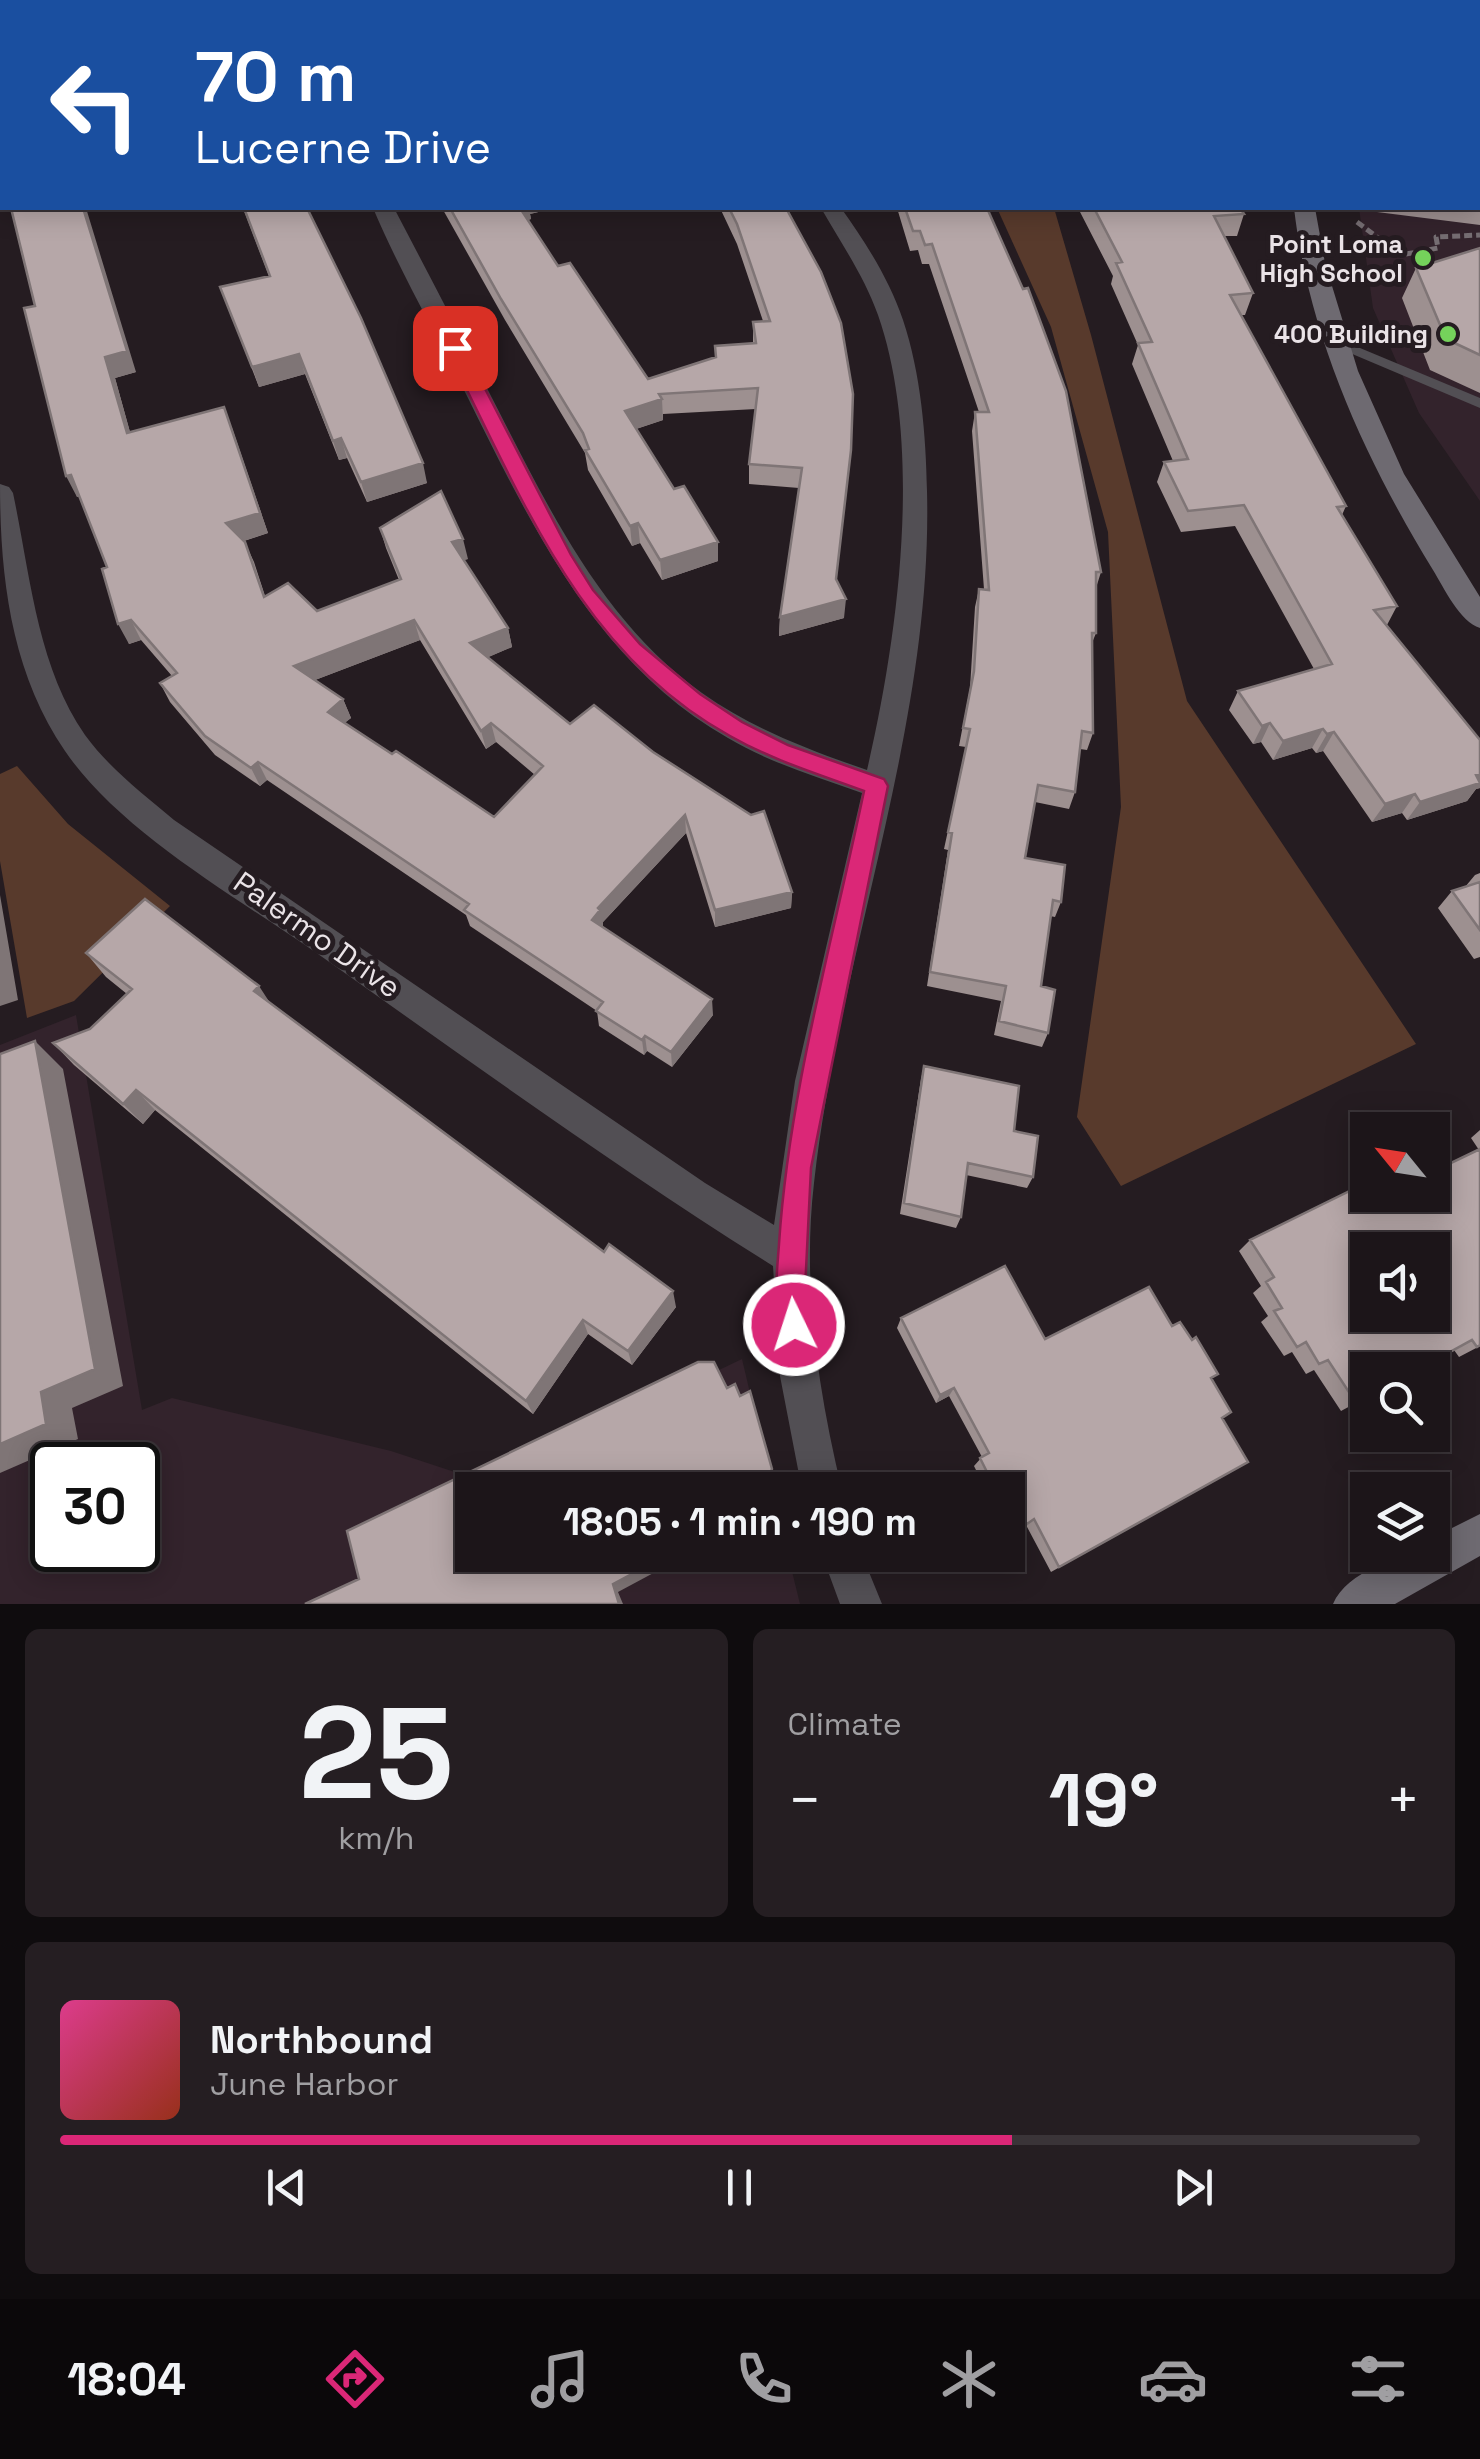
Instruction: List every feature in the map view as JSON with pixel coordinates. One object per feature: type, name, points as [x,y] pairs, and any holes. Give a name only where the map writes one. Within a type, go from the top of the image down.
[{"type":"main road","points":[[1304,210],[1336,342],[1372,432],[1425,533],[1480,618]]},
{"type":"main road","points":[[1354,1604],[1480,1534]]},
{"type":"street","points":[[384,210],[544,524],[586,596],[609,623],[633,650],[692,700],[734,728],[780,751],[876,786]]},
{"type":"street","points":[[819,1472],[797,1360],[792,1257],[794,1197],[804,1130],[900,670],[912,576],[916,448],[896,334],[870,272],[832,210]]},
{"type":"street","name":"Palermo Drive","points":[[0,493],[33,646],[53,707],[74,743],[112,784],[179,840],[692,1195],[792,1257]]},
{"type":"street","points":[[849,1572],[861,1604]]},
{"type":"lane","points":[[1336,342],[1480,403]]},
{"type":"path","points":[[1357,222],[1401,254],[1438,248],[1436,237],[1480,235]]},
{"type":"shaded area","points":[[998,210],[1055,210],[1187,701],[1416,1044],[1121,1186],[1077,1117],[1121,807],[1108,532],[1051,327]]},
{"type":"shaded area","name":"Point Loma High School","points":[[1359,210],[1480,210],[1480,501],[1419,413],[1373,308]]},
{"type":"shaded area","points":[[17,766],[68,824],[170,906],[74,1001],[27,1018],[0,861],[0,774]]},
{"type":"shaded area","points":[[76,1015],[142,1410],[172,1398],[391,1451],[455,1472],[455,1572],[792,1572],[800,1604],[0,1604],[0,1045]]},
{"type":"shaded area","points":[[742,1359],[769,1472],[506,1472]]},
{"type":"building","points":[[11,210],[84,210],[127,351],[105,357],[127,433],[224,407],[260,513],[226,523],[245,542],[264,597],[288,583],[317,611],[401,579],[380,528],[441,491],[463,539],[452,542],[508,628],[470,643],[570,724],[594,705],[653,752],[751,815],[764,811],[792,892],[715,910],[685,815],[598,908],[592,920],[712,999],[671,1052],[645,1036],[642,1040],[596,1011],[603,1002],[464,910],[469,904],[258,762],[251,768],[205,736],[160,683],[177,673],[131,620],[118,624],[102,569],[107,567],[71,475],[66,476],[24,308],[35,306]],"holes":[[[414,620],[481,731],[491,723],[543,766],[494,817],[396,751],[392,754],[328,712],[343,699],[294,666]]]},
{"type":"building","points":[[245,210],[308,210],[361,318],[423,463],[361,482],[341,438],[333,441],[299,354],[252,367],[220,287],[270,276]]},
{"type":"building","points":[[451,210],[521,210],[558,266],[570,263],[648,379],[716,357],[715,346],[756,343],[753,322],[770,321],[730,210],[787,210],[821,272],[841,323],[853,394],[851,450],[836,579],[846,599],[780,617],[802,468],[749,464],[758,388],[659,394],[662,399],[625,411],[674,489],[684,486],[718,542],[660,560],[638,523],[630,526],[585,450],[589,449],[583,433]]},
{"type":"building","points":[[906,210],[988,210],[1023,289],[1028,288],[1066,391],[1101,572],[1096,572],[1096,633],[1092,633],[1093,733],[1082,731],[1075,792],[1038,785],[1025,858],[1065,865],[1061,902],[1053,900],[1041,986],[1055,990],[1048,1033],[999,1021],[1006,986],[930,972],[952,833],[948,832],[970,729],[963,728],[974,671],[979,589],[989,590],[975,412],[989,412],[932,244],[925,245],[920,231],[913,231]]},
{"type":"building","points":[[1095,210],[1241,210],[1244,214],[1214,216],[1253,293],[1230,295],[1346,506],[1337,507],[1397,606],[1374,610],[1480,740],[1480,774],[1476,775],[1480,783],[1420,802],[1415,794],[1385,804],[1334,732],[1327,734],[1323,729],[1283,741],[1270,723],[1262,726],[1238,691],[1332,664],[1244,505],[1188,511],[1164,462],[1188,459],[1138,343],[1152,342],[1116,263],[1122,262]]},
{"type":"building","points":[[1480,248],[1480,355],[1446,339],[1416,268]]},
{"type":"building","points":[[1480,882],[1480,930],[1452,891]]},
{"type":"building","points":[[145,899],[259,986],[254,991],[604,1252],[609,1244],[673,1291],[628,1351],[583,1320],[526,1401],[136,1090],[123,1104],[53,1043],[90,1029],[132,989],[86,953]]},
{"type":"building","points":[[35,1041],[95,1369],[41,1392],[46,1424],[0,1444],[0,1054]]},
{"type":"building","points":[[924,1066],[1019,1086],[1014,1131],[1038,1136],[1033,1177],[968,1163],[961,1217],[904,1203]]},
{"type":"building","points":[[1480,1149],[1480,1345],[1477,1347],[1472,1340],[1450,1352],[1350,1352],[1350,1394],[1328,1360],[1319,1364],[1306,1342],[1297,1347],[1274,1311],[1282,1308],[1266,1282],[1274,1277],[1250,1240],[1350,1191],[1350,1212],[1450,1212],[1450,1163]]},
{"type":"building","points":[[1005,1266],[1045,1339],[1149,1287],[1172,1326],[1180,1322],[1192,1340],[1196,1337],[1218,1374],[1211,1378],[1231,1412],[1222,1418],[1248,1462],[1059,1567],[1034,1519],[1027,1524],[1025,1520],[1025,1472],[987,1472],[980,1458],[989,1453],[954,1388],[940,1395],[901,1318]]},
{"type":"building","points":[[698,1362],[714,1362],[727,1388],[735,1384],[740,1396],[750,1391],[772,1469],[771,1472],[470,1472]]},
{"type":"building","points":[[455,1479],[455,1572],[635,1572],[613,1584],[619,1604],[305,1604],[359,1579],[347,1531]]},
{"type":"place","name":"Point Loma High School","points":[[1423,258]]},
{"type":"place","name":"400 Building","points":[[1448,334]]},
{"type":"route","points":[[455,348],[563,558],[586,596],[633,650],[692,700],[734,728],[780,751],[876,786],[798,1168],[790,1290],[794,1325]]}]
